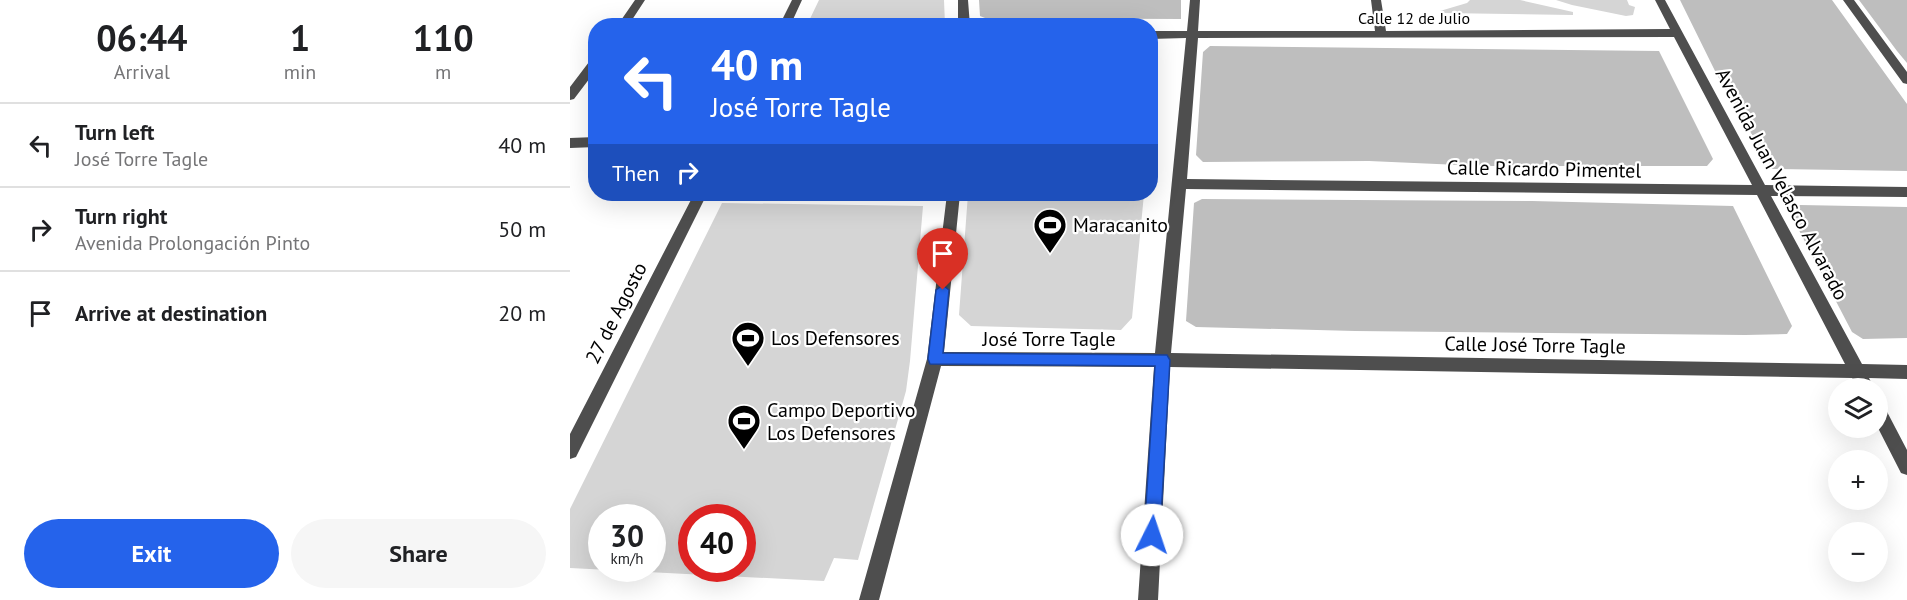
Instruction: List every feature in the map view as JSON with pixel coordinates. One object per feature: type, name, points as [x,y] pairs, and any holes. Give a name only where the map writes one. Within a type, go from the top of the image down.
[{"type":"street","points":[[628,18],[640,0]]},
{"type":"street","points":[[788,18],[797,0]]},
{"type":"street","points":[[963,0],[964,18]]},
{"type":"street","points":[[1148,600],[1162,360],[1180,184],[1195,0]]},
{"type":"street","points":[[1376,0],[1381,35]]},
{"type":"street","name":"Avenida Juan Velasco Alvarado","points":[[1660,0],[1861,378]]},
{"type":"street","points":[[1848,0],[1907,80]]},
{"type":"street","name":"Calle 12 de Julio","points":[[1158,35],[1678,33]]},
{"type":"street","points":[[570,96],[588,72]]},
{"type":"street","points":[[570,143],[588,142]]},
{"type":"street","name":"Calle Ricardo Pimentel","points":[[1180,184],[1907,192]]},
{"type":"street","name":"27 de Agosto","points":[[570,451],[696,201]]},
{"type":"street","points":[[868,600],[935,359],[952,201]]},
{"type":"street","name":"José Torre Tagle","points":[[935,359],[1162,360]]},
{"type":"street","name":"Calle José Torre Tagle","points":[[1162,360],[1907,372]]},
{"type":"street","points":[[1888,430],[1907,467]]},
{"type":"shaded area","points":[[819,0],[944,0],[945,18],[810,18]]},
{"type":"shaded area","points":[[1470,0],[1520,0],[1573,12],[1573,15],[1442,13],[1440,11]]},
{"type":"shaded area","points":[[1556,0],[1627,0],[1629,5],[1635,7],[1633,15],[1626,16]]},
{"type":"shaded area","name":"Maracanito","points":[[967,201],[1143,201],[1132,318],[1121,330],[971,326],[959,315]]},
{"type":"shaded area","name":"Los Defensores","points":[[722,203],[923,206],[906,391],[858,560],[834,558],[824,581],[756,578],[756,504],[678,504],[678,574],[666,573],[666,504],[588,504],[588,569],[570,568],[570,509]]},
{"type":"building","points":[[979,0],[1181,0],[1181,19],[985,18],[980,16]]},
{"type":"building","points":[[1680,0],[1832,0],[1907,104],[1907,171],[1772,169],[1716,73]]},
{"type":"building","points":[[1859,0],[1907,0],[1907,63],[1897,51]]},
{"type":"building","points":[[1210,46],[1659,51],[1713,159],[1707,166],[1482,166],[1369,161],[1203,162],[1196,155],[1203,52]]},
{"type":"building","points":[[1202,199],[1532,201],[1733,206],[1792,326],[1787,334],[1745,335],[1196,327],[1186,321],[1194,203]]},
{"type":"building","points":[[1800,205],[1907,207],[1907,338],[1863,339],[1852,332],[1790,213]]},
{"type":"place","name":"Maracanito","points":[[1050,254]]},
{"type":"place","name":"Los Defensores","points":[[748,367]]},
{"type":"place","name":"Campo Deportivo Los Defensores","points":[[744,450]]},
{"type":"route","points":[[943,290],[935,359],[1162,360],[1152,535]]}]
